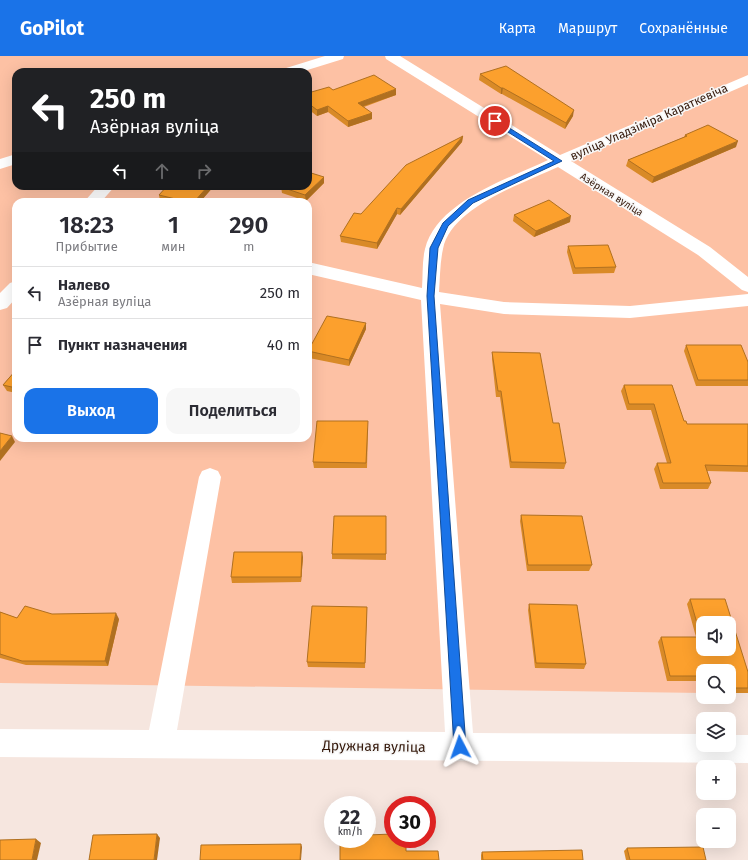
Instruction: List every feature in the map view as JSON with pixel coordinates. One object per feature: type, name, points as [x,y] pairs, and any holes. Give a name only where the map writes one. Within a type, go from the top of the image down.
[{"type":"street","points":[[300,68],[338,56]]},
{"type":"street","name":"Азёрная вуліца","points":[[391,56],[704,251],[748,286]]},
{"type":"street","name":"вуліца Уладзіміра Караткевіча","points":[[460,747],[430,296],[434,248],[445,225],[471,202],[559,161],[748,79]]},
{"type":"street","points":[[0,164],[12,160]]},
{"type":"street","points":[[96,198],[103,190]]},
{"type":"street","points":[[312,269],[430,296],[504,308],[630,312],[748,300]]},
{"type":"street","points":[[0,304],[12,291]]},
{"type":"street","points":[[160,744],[210,477]]},
{"type":"street","name":"Дружная вуліца","points":[[0,743],[748,749]]},
{"type":"shaded area","points":[[0,56],[748,56],[748,693],[736,693],[736,664],[696,664],[696,693],[0,683]]},
{"type":"building","points":[[506,66],[574,110],[566,123],[501,88],[480,74]]},
{"type":"building","points":[[374,75],[396,89],[358,103],[372,113],[348,121],[328,106],[317,110],[312,106],[312,92],[329,87],[333,90]]},
{"type":"building","points":[[708,125],[738,141],[654,177],[628,160],[687,136],[685,135]]},
{"type":"building","points":[[463,136],[401,209],[397,208],[377,243],[340,236],[354,213],[361,214],[406,165]]},
{"type":"building","points":[[312,173],[324,177],[312,188]]},
{"type":"building","points":[[163,190],[204,190],[198,198],[171,198],[159,195]]},
{"type":"building","points":[[290,190],[310,190],[305,195]]},
{"type":"building","points":[[549,200],[571,216],[536,231],[514,215]]},
{"type":"building","points":[[608,245],[616,267],[575,268],[568,246]]},
{"type":"building","points":[[327,316],[366,323],[349,360],[312,352],[312,344]]},
{"type":"building","points":[[686,345],[741,345],[748,362],[748,380],[698,380]]},
{"type":"building","points":[[492,352],[540,353],[553,423],[559,423],[566,463],[511,462],[501,391],[498,391]]},
{"type":"building","points":[[12,375],[12,387],[3,385]]},
{"type":"building","points":[[624,385],[672,385],[684,421],[686,421],[687,424],[748,424],[748,466],[705,465],[711,483],[663,483],[657,463],[671,463],[654,404],[629,404]]},
{"type":"building","points":[[317,421],[368,421],[366,463],[313,462]]},
{"type":"building","points":[[0,433],[12,436],[0,451]]},
{"type":"building","points":[[521,515],[582,516],[592,565],[528,565]]},
{"type":"building","points":[[334,516],[386,516],[386,554],[332,554]]},
{"type":"building","points":[[234,552],[302,552],[301,577],[231,577]]},
{"type":"building","points":[[690,599],[725,599],[730,616],[696,616],[696,620]]},
{"type":"building","points":[[529,604],[577,605],[586,664],[536,663]]},
{"type":"building","points":[[25,606],[52,614],[116,613],[105,661],[22,661],[0,654],[0,612],[17,618]]},
{"type":"building","points":[[312,606],[367,607],[365,663],[307,662]]},
{"type":"building","points":[[736,634],[748,672],[748,688],[736,688],[736,664],[696,664],[696,676],[670,676],[661,637],[696,637],[696,656],[736,656]]},
{"type":"building","points":[[157,834],[154,860],[89,860],[93,835]]},
{"type":"building","points":[[384,834],[384,848],[406,848],[406,851],[438,851],[439,860],[340,860],[340,848],[376,848],[376,835]]},
{"type":"building","points":[[36,839],[32,860],[0,860],[0,840]]},
{"type":"building","points":[[301,844],[300,860],[200,860],[201,845]]},
{"type":"building","points":[[627,848],[703,848],[706,860],[630,860]]},
{"type":"building","points":[[582,850],[583,860],[483,860],[482,852]]},
{"type":"route","points":[[460,747],[430,296],[434,248],[445,225],[471,202],[559,161],[495,121]]}]
